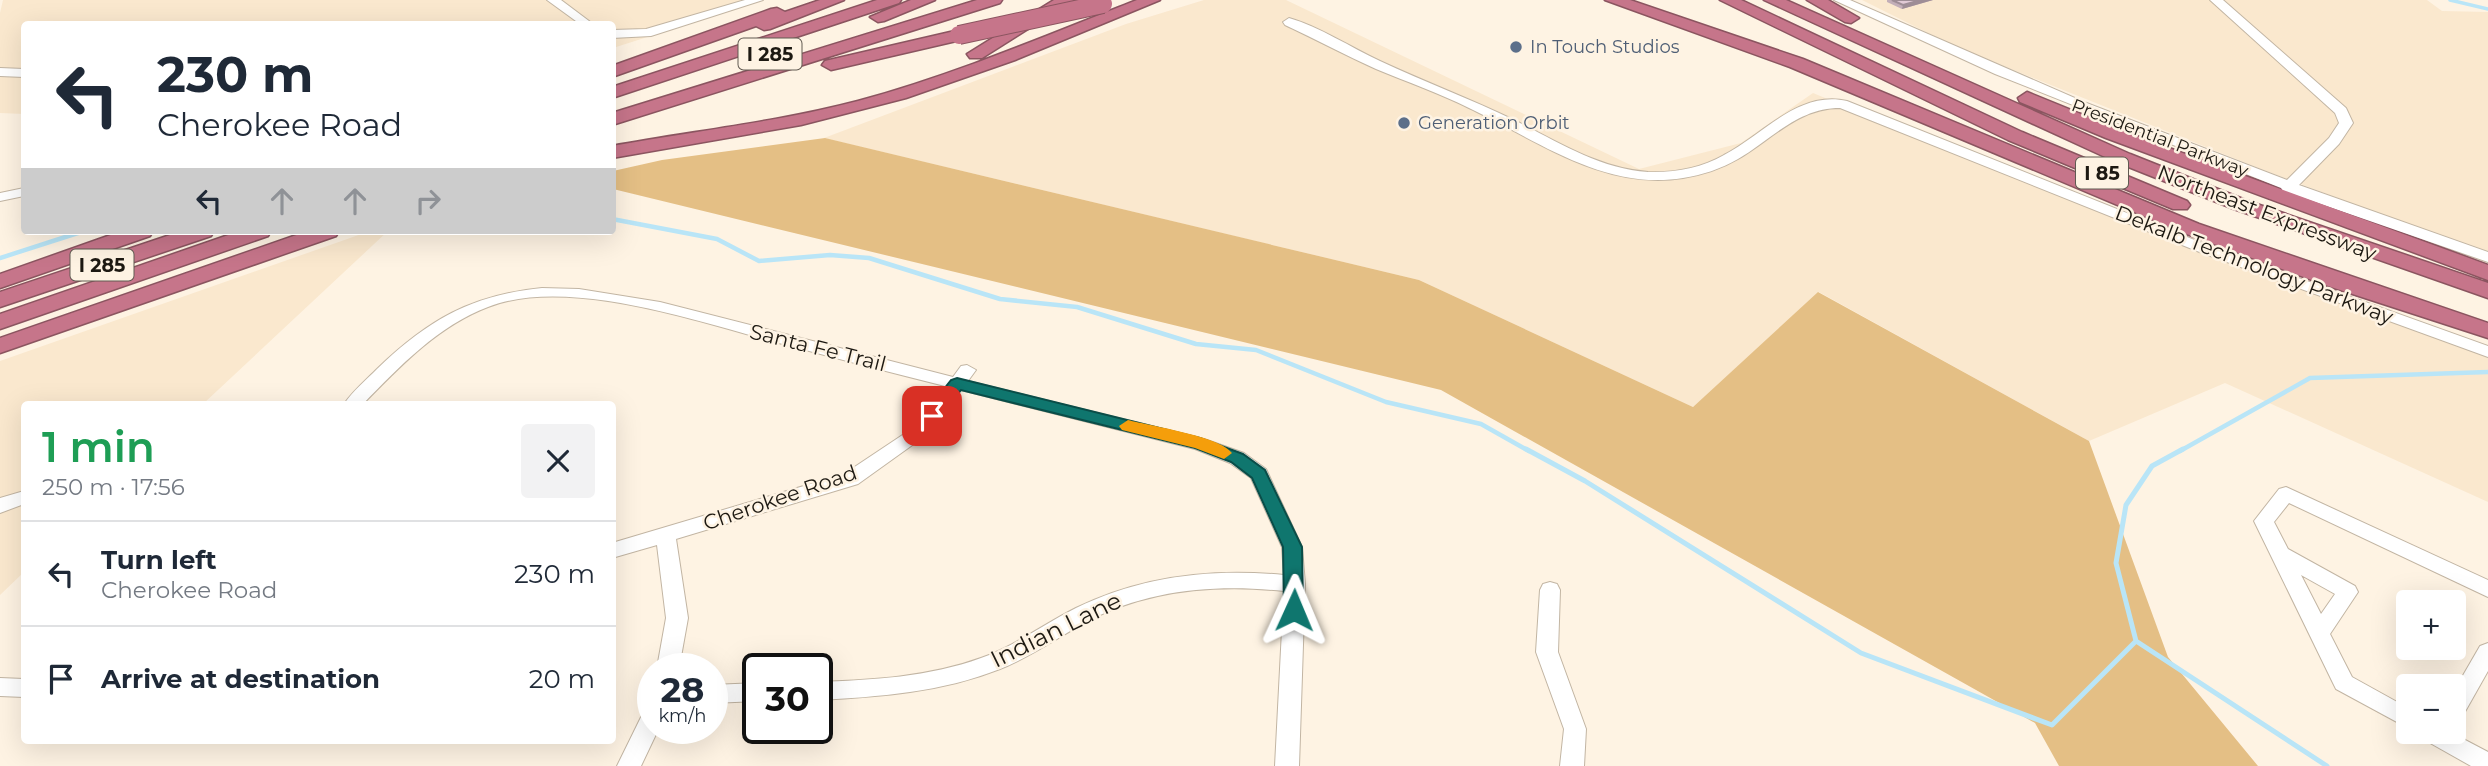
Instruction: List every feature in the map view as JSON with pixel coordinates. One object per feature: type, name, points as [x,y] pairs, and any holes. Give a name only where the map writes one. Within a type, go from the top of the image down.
[{"type":"highway","points":[[616,73],[814,0]]},
{"type":"highway","points":[[616,73],[836,0]]},
{"type":"highway","points":[[717,58],[876,0]]},
{"type":"highway","name":"I 285","points":[[616,92],[894,0]]},
{"type":"highway","name":"I 285","points":[[616,108],[927,0]]},
{"type":"highway","points":[[616,119],[994,0]]},
{"type":"highway","points":[[616,142],[862,93],[913,79],[973,56],[1066,0]]},
{"type":"highway","points":[[616,130],[784,76],[959,35],[1152,0]]},
{"type":"highway","points":[[1613,0],[1704,28],[1825,75],[2098,191],[2240,247],[2488,331]]},
{"type":"highway","points":[[1654,0],[1804,62],[1825,75]]},
{"type":"highway","name":"Northeast Expressway","points":[[1728,0],[2015,136],[2140,189],[2312,256],[2488,317]]},
{"type":"highway","name":"Northeast Expressway","points":[[1773,0],[2123,158],[2241,205],[2488,291]]},
{"type":"highway","points":[[1815,0],[1921,51],[2113,134],[2488,273]]},
{"type":"highway","points":[[616,151],[756,128],[865,104],[954,77],[1116,5]]},
{"type":"highway","points":[[0,278],[128,235]]},
{"type":"highway","name":"I 285","points":[[0,300],[191,235]]},
{"type":"highway","name":"I 285","points":[[0,322],[249,235]]},
{"type":"highway","points":[[166,264],[260,235]]},
{"type":"highway","points":[[0,346],[317,235]]},
{"type":"street","points":[[553,0],[583,21]]},
{"type":"street","points":[[616,34],[648,33],[757,0]]},
{"type":"street","name":"Presidential Parkway","points":[[1840,0],[2074,104],[2288,188],[2488,257]]},
{"type":"street","points":[[2217,0],[2341,111],[2346,123],[2334,141],[2288,188]]},
{"type":"street","name":"Dekalb Technology Parkway","points":[[1289,22],[1378,65],[1472,104],[1600,168],[1620,174],[1669,177],[1703,170],[1732,156],[1789,117],[1824,104],[1854,108],[2207,250],[2488,352]]},
{"type":"street","points":[[0,72],[21,73]]},
{"type":"street","points":[[0,197],[21,193]]},
{"type":"street","name":"Santa Fe Trail","points":[[356,401],[410,346],[442,325],[504,297],[561,292],[682,313],[962,377],[1200,444],[1237,458],[1259,474],[1273,499],[1293,547],[1295,584],[1287,766]]},
{"type":"street","name":"Cherokee Road","points":[[616,550],[851,479],[919,432],[962,377]]},
{"type":"street","points":[[2396,712],[2344,683],[2264,521],[2286,494],[2488,589]]},
{"type":"street","points":[[0,506],[21,497]]},
{"type":"street","points":[[666,536],[677,618],[671,653]]},
{"type":"street","points":[[2280,554],[2348,592],[2319,633]]},
{"type":"street","name":"Indian Lane","points":[[833,690],[950,676],[991,664],[1087,612],[1133,593],[1177,582],[1207,579],[1295,584]]},
{"type":"street","points":[[1550,590],[1547,652],[1575,729],[1572,766]]},
{"type":"street","points":[[2466,690],[2488,652]]},
{"type":"street","points":[[0,687],[21,688]]},
{"type":"street","points":[[629,766],[640,744]]},
{"type":"street","points":[[2455,744],[2488,764]]},
{"type":"shaded area","points":[[3,0],[763,0],[616,47],[616,21],[21,21],[21,114],[0,113],[0,13]]},
{"type":"shaded area","points":[[1204,0],[1286,0],[1639,169],[1741,143],[1813,93],[2136,226],[2488,350],[2488,502],[2225,383],[2089,441],[1819,292],[1693,407],[1419,280],[824,138],[1126,24]]},
{"type":"shaded area","points":[[1862,0],[2427,0],[2442,11],[2488,12],[2488,255],[2256,167],[1956,47]]},
{"type":"shaded area","points":[[825,138],[1419,280],[1693,407],[1818,292],[2089,441],[2168,657],[2258,766],[2059,766],[2035,723],[1441,390],[616,190],[616,170],[662,160]]},
{"type":"shaded area","points":[[359,235],[384,235],[206,401],[21,401],[21,575],[0,595],[0,361]]},
{"type":"building","points":[[1892,0],[1921,0],[1903,5]]},
{"type":"waterway","points":[[2450,0],[2488,9]]},
{"type":"waterway","points":[[616,220],[717,239],[759,261],[830,255],[869,258],[1000,299],[1077,307],[1196,344],[1256,350],[1386,402],[1481,424],[1529,451]]},
{"type":"waterway","points":[[0,258],[72,235]]},
{"type":"waterway","points":[[2180,451],[2310,378],[2488,372]]},
{"type":"waterway","points":[[1526,449],[1585,481],[1861,653],[2052,725],[2136,641]]},
{"type":"waterway","points":[[2136,641],[2116,563],[2126,505],[2152,466],[2183,449]]},
{"type":"waterway","points":[[2136,641],[2327,766]]},
{"type":"slow traffic","points":[[1128,426],[1200,444],[1224,453]]},
{"type":"place","name":"In Touch Studios","points":[[1516,47]]},
{"type":"place","name":"Generation Orbit","points":[[1404,123]]},
{"type":"route","points":[[932,416],[957,384],[1200,444],[1237,458],[1259,474],[1273,499],[1293,547],[1294,610]]}]
